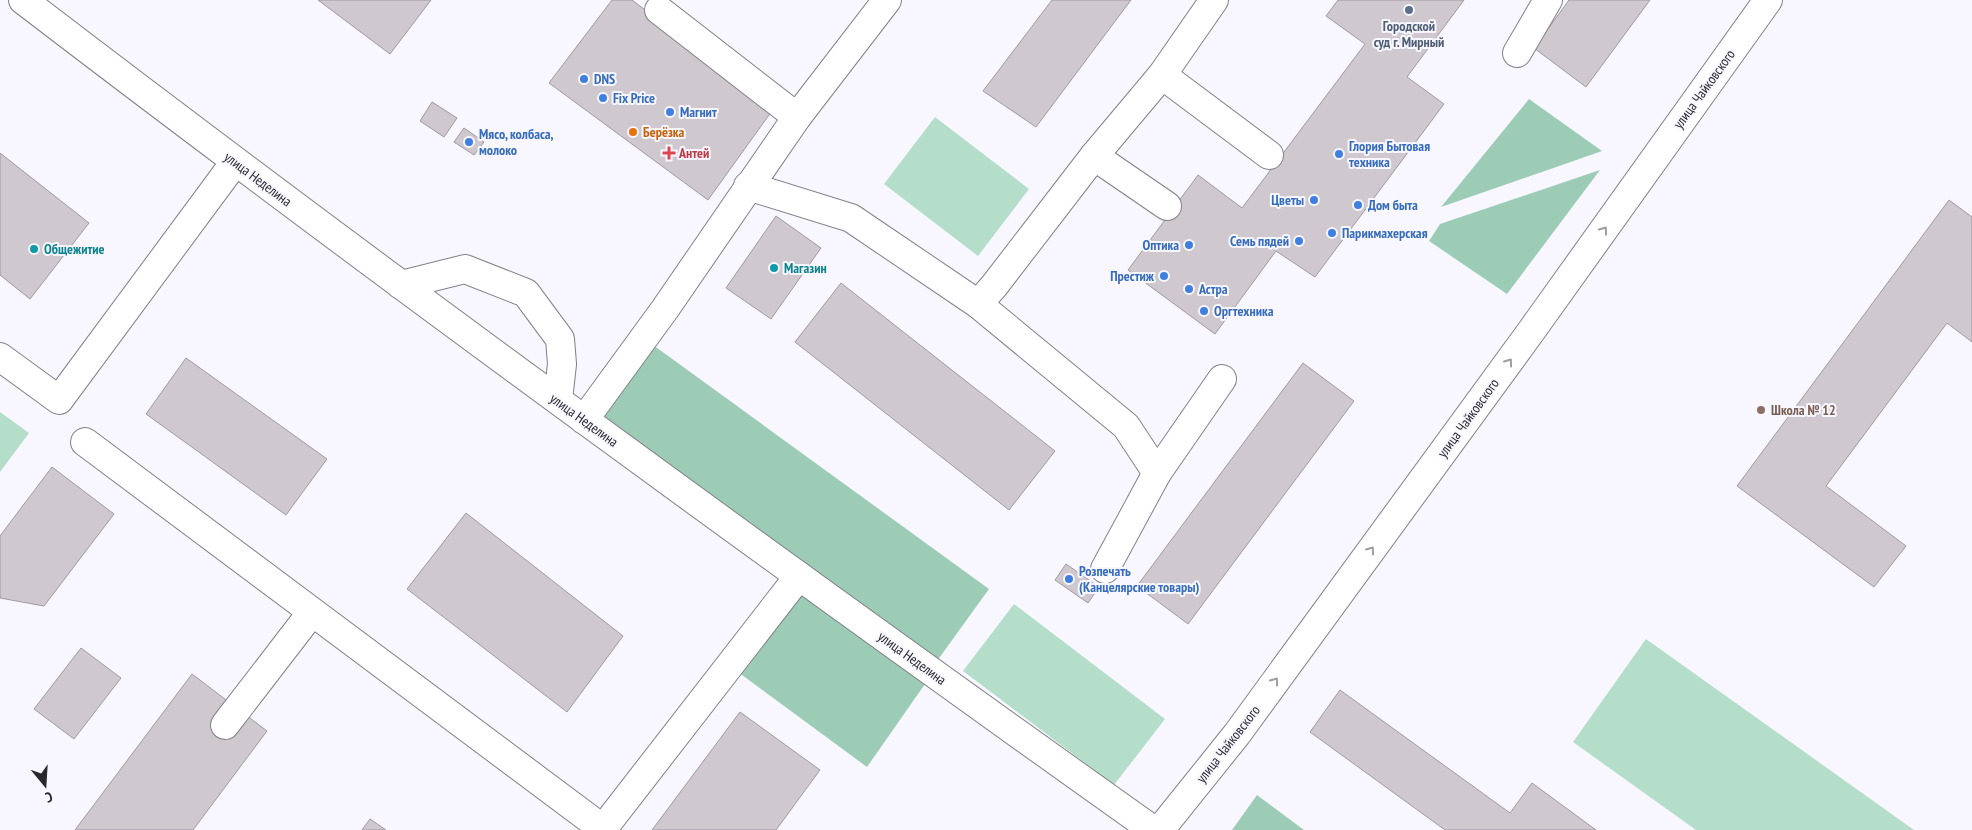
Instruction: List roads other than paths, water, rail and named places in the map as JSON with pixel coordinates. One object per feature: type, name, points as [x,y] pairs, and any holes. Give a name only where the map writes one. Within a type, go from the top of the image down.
[{"type":"street","name":"улица Неделина","points":[[23,0],[235,162],[584,420],[1153,830]]},
{"type":"street","points":[[584,420],[665,309],[797,117],[887,0]]},
{"type":"street","points":[[978,304],[1094,156],[1162,75],[1214,0]]},
{"type":"street","points":[[1517,53],[1548,0]]},
{"type":"street","name":"улица Чайковского","points":[[1160,830],[1237,734],[1532,330],[1768,0]]},
{"type":"street","points":[[659,10],[797,117]]},
{"type":"street","points":[[1162,75],[1269,155]]},
{"type":"street","points":[[1094,156],[1167,206]]},
{"type":"street","points":[[0,357],[59,400],[235,162]]},
{"type":"street","points":[[748,186],[851,218],[978,304],[1126,426],[1156,473]]},
{"type":"street","points":[[401,285],[465,270],[526,293],[560,339],[562,364],[558,400]]},
{"type":"street","points":[[1105,569],[1156,473],[1222,378]]},
{"type":"street","points":[[85,442],[602,830],[799,576]]},
{"type":"street","points":[[225,725],[312,612]]},
{"type":"place","name":"Городской суд г. Мирный","points":[[1409,10]]},
{"type":"place","name":"DNS","points":[[584,79]]},
{"type":"place","name":"Fix Price","points":[[603,98]]},
{"type":"place","name":"Магнит","points":[[670,112]]},
{"type":"place","name":"Берёзка","points":[[633,132]]},
{"type":"place","name":"Мясо, колбаса, молоко","points":[[469,142]]},
{"type":"place","name":"Антей","points":[[669,153]]},
{"type":"place","name":"Глория Бытовая техника","points":[[1339,154]]},
{"type":"place","name":"Цветы","points":[[1314,200]]},
{"type":"place","name":"Дом быта","points":[[1358,205]]},
{"type":"place","name":"Парикмахерская","points":[[1332,233]]},
{"type":"place","name":"Семь пядей","points":[[1299,241]]},
{"type":"place","name":"Оптика","points":[[1189,245]]},
{"type":"place","name":"Общежитие","points":[[34,249]]},
{"type":"place","name":"Магазин","points":[[774,268]]},
{"type":"place","name":"Престиж","points":[[1164,276]]},
{"type":"place","name":"Астра","points":[[1189,289]]},
{"type":"place","name":"Оргтехника","points":[[1204,311]]},
{"type":"place","name":"Школа № 12","points":[[1761,410]]},
{"type":"place","name":"Розпечать (Канцелярские товары)","points":[[1069,579]]}]
